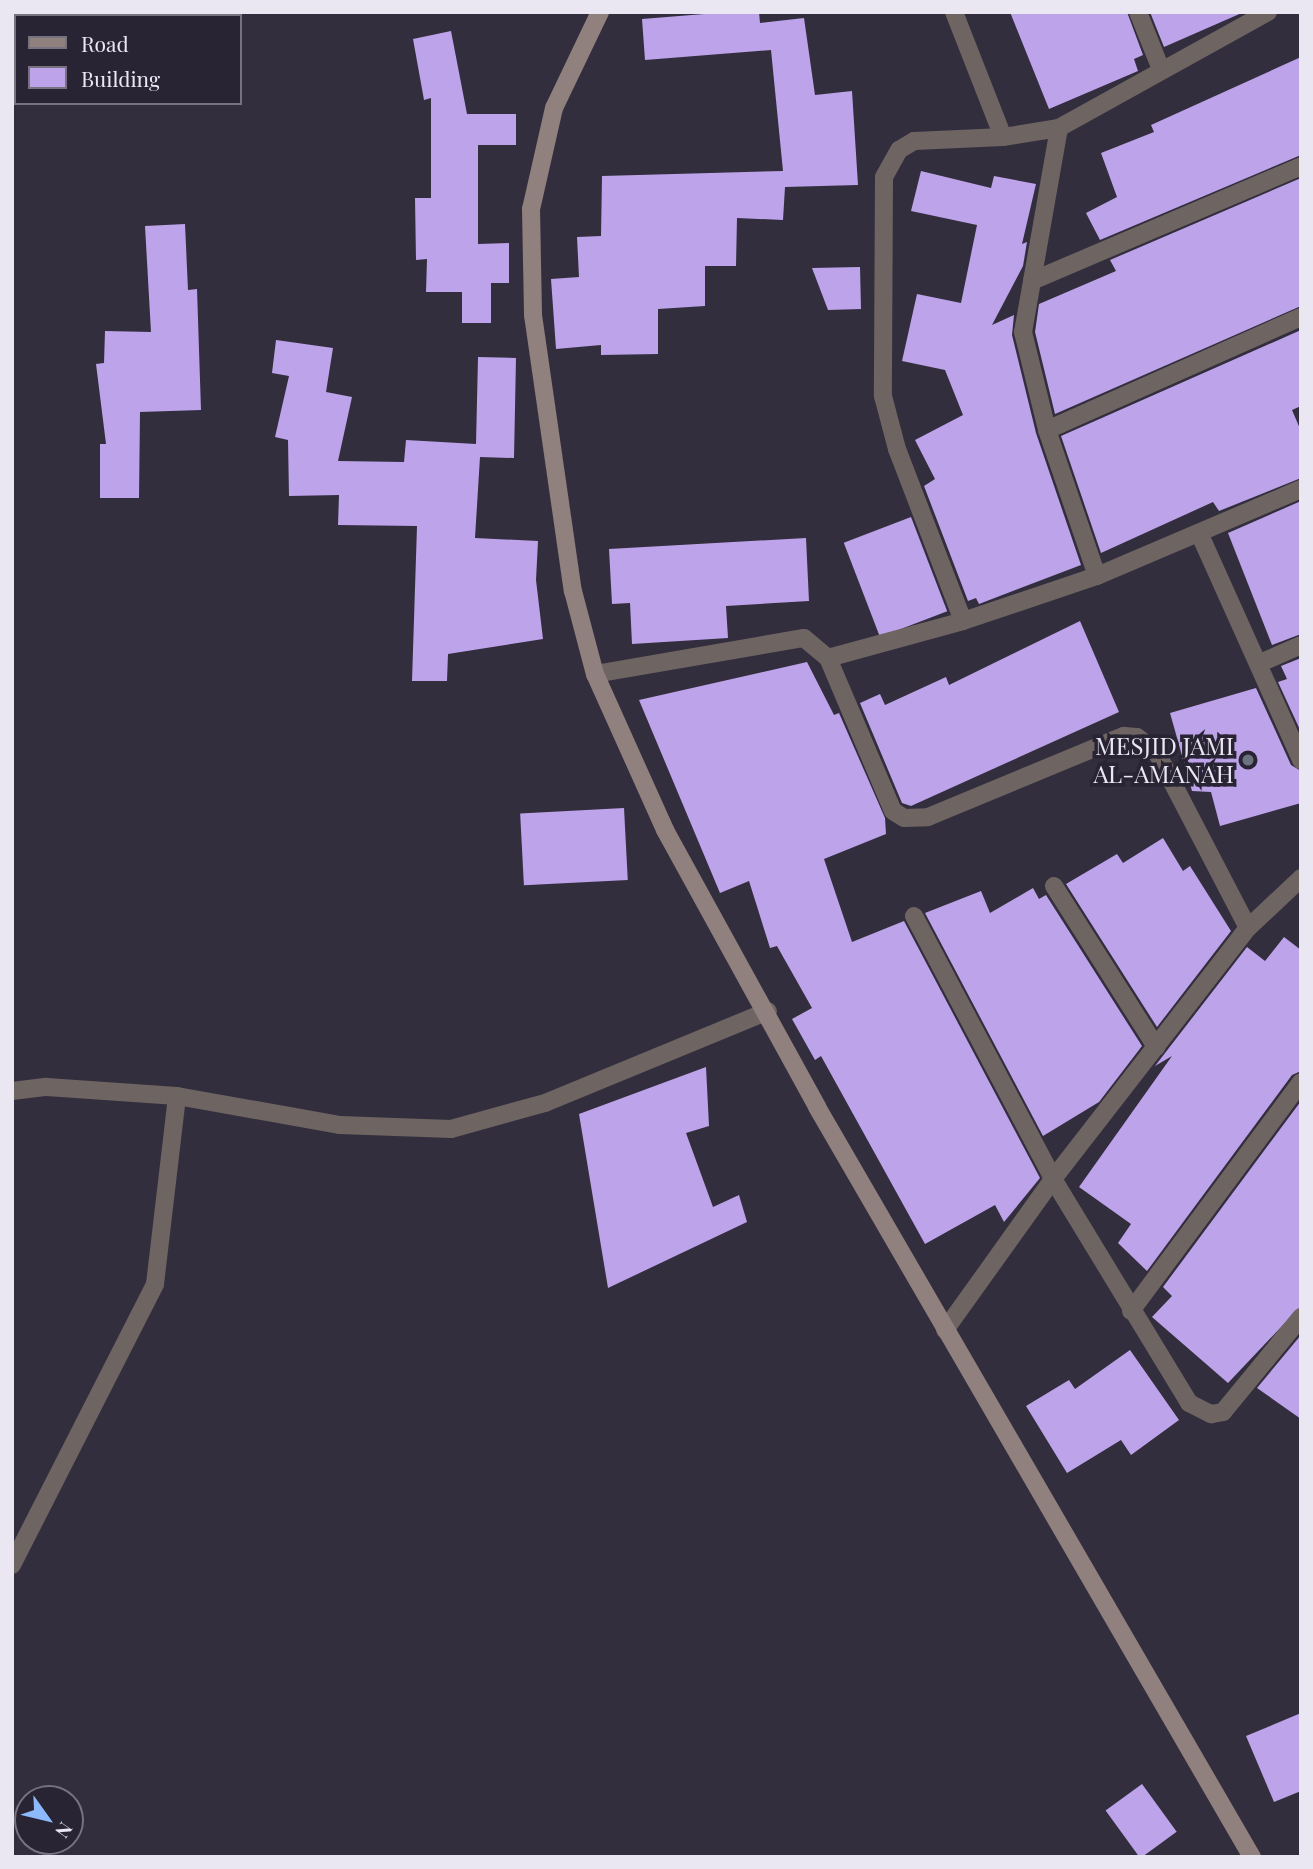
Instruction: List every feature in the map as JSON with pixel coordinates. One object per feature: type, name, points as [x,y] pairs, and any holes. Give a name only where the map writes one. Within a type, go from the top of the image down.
[{"type":"street","points":[[600,12],[554,108],[531,209],[533,315],[573,592],[595,674],[665,830],[946,1330],[1252,1857]]},
{"type":"street","points":[[954,12],[1003,137]]},
{"type":"street","points":[[1138,12],[1160,67]]},
{"type":"street","points":[[963,621],[897,449],[883,396],[884,177],[899,150],[914,141],[1003,137],[1059,128],[1160,67],[1268,12]]},
{"type":"street","points":[[1059,128],[1023,332],[1047,430],[1097,576]]},
{"type":"street","points":[[1032,281],[1301,166]]},
{"type":"street","points":[[1047,430],[1301,317]]},
{"type":"street","points":[[828,658],[963,621],[1097,576],[1200,535],[1301,489]]},
{"type":"street","points":[[1200,535],[1260,663],[1301,760]]},
{"type":"street","points":[[595,674],[791,636],[804,638],[828,658],[893,811],[904,818],[928,817],[1124,736],[1146,741],[1157,753],[1248,928]]},
{"type":"street","points":[[1260,663],[1301,645]]},
{"type":"street","points":[[946,1330],[1053,1179],[1248,928],[1301,878]]},
{"type":"street","points":[[1054,886],[1156,1047]]},
{"type":"street","points":[[914,916],[1053,1179],[1189,1403],[1211,1414],[1223,1412],[1301,1317]]},
{"type":"street","points":[[12,1091],[47,1087],[177,1096],[340,1125],[451,1129],[545,1103],[768,1011]]},
{"type":"street","points":[[1132,1311],[1301,1082]]},
{"type":"street","points":[[12,1565],[155,1284],[177,1096]]},
{"type":"building","points":[[759,12],[760,23],[804,18],[815,95],[852,91],[858,185],[785,187],[783,220],[737,218],[736,266],[705,266],[705,306],[658,309],[658,354],[601,355],[601,345],[556,349],[551,279],[579,277],[577,237],[601,236],[602,176],[783,171],[771,50],[645,60],[642,19]]},
{"type":"building","points":[[1010,12],[1127,12],[1143,55],[1134,59],[1138,71],[1049,109]]},
{"type":"building","points":[[1150,12],[1244,12],[1164,47]]},
{"type":"building","points":[[451,31],[467,114],[516,114],[516,145],[478,145],[478,244],[509,243],[509,283],[491,283],[491,323],[462,323],[462,292],[426,292],[427,259],[416,260],[415,198],[431,198],[431,98],[424,100],[413,39]]},
{"type":"building","points":[[1301,57],[1301,155],[1100,240],[1086,213],[1117,197],[1101,153],[1154,132],[1151,125]]},
{"type":"building","points":[[921,171],[991,188],[994,176],[1036,184],[1022,244],[1027,242],[1023,266],[992,325],[1014,315],[1012,335],[1036,433],[1081,565],[979,604],[976,598],[968,601],[924,486],[935,479],[915,440],[963,415],[945,370],[902,361],[917,294],[961,303],[977,225],[911,211]]},
{"type":"building","points":[[1301,178],[1301,306],[1055,414],[1035,332],[1039,304],[1116,271],[1110,260]]},
{"type":"building","points":[[185,224],[188,290],[197,289],[201,410],[140,412],[139,498],[100,498],[100,444],[106,444],[96,364],[104,363],[105,331],[151,332],[145,226]]},
{"type":"building","points":[[860,267],[861,309],[828,310],[812,268]]},
{"type":"building","points":[[1301,330],[1301,406],[1292,410],[1301,431],[1301,478],[1219,511],[1213,502],[1101,553],[1061,436]]},
{"type":"building","points":[[276,340],[333,348],[326,392],[352,397],[338,461],[404,462],[406,440],[476,444],[478,357],[516,358],[514,458],[480,457],[475,538],[538,541],[536,580],[543,639],[448,654],[447,681],[412,681],[417,526],[338,525],[339,495],[289,496],[288,440],[275,437],[289,376],[272,373]]},
{"type":"building","points":[[1301,501],[1301,634],[1272,645],[1228,533]]},
{"type":"building","points":[[911,517],[947,611],[880,637],[844,543]]},
{"type":"building","points":[[806,538],[809,601],[726,606],[728,638],[632,644],[630,603],[612,604],[609,549]]},
{"type":"building","points":[[1080,621],[1119,712],[911,806],[902,803],[860,703],[880,694],[885,705],[946,677],[949,685]]},
{"type":"building","points":[[1301,658],[1301,732],[1278,682],[1287,679],[1281,666]]},
{"type":"building","points":[[807,662],[834,715],[839,713],[885,818],[886,834],[824,859],[852,942],[904,921],[1040,1178],[1004,1222],[995,1205],[925,1244],[821,1056],[815,1060],[792,1019],[812,1008],[777,946],[770,948],[749,881],[720,893],[639,700]]},
{"type":"building","points":[[1256,688],[1291,765],[1301,771],[1301,803],[1220,826],[1211,792],[1192,791],[1170,713]]},
{"type":"building","points":[[624,808],[628,880],[524,885],[520,813]]},
{"type":"building","points":[[1163,838],[1183,871],[1190,866],[1231,931],[1157,1027],[1066,884],[1117,854],[1123,863]]},
{"type":"building","points":[[1033,888],[1039,899],[1046,895],[1142,1046],[1099,1102],[1043,1136],[925,913],[981,891],[990,913]]},
{"type":"building","points":[[1284,937],[1301,950],[1301,1071],[1292,1075],[1147,1271],[1118,1243],[1131,1224],[1079,1187],[1172,1056],[1155,1066],[1247,947],[1265,961]]},
{"type":"building","points":[[706,1067],[709,1126],[686,1133],[713,1207],[739,1195],[747,1222],[608,1288],[579,1114]]},
{"type":"building","points":[[1301,1101],[1301,1306],[1228,1383],[1152,1317],[1172,1296],[1163,1287]]},
{"type":"building","points":[[1301,1335],[1301,1419],[1257,1388]]},
{"type":"building","points":[[1130,1350],[1179,1420],[1131,1455],[1121,1440],[1067,1473],[1026,1406],[1069,1380],[1075,1389]]},
{"type":"building","points":[[1301,1713],[1301,1791],[1274,1802],[1246,1736]]},
{"type":"building","points":[[1142,1784],[1177,1832],[1139,1857],[1106,1810]]},
{"type":"place","name":"MESJID JAMI AL-AMANAH","points":[[1248,760]]}]
